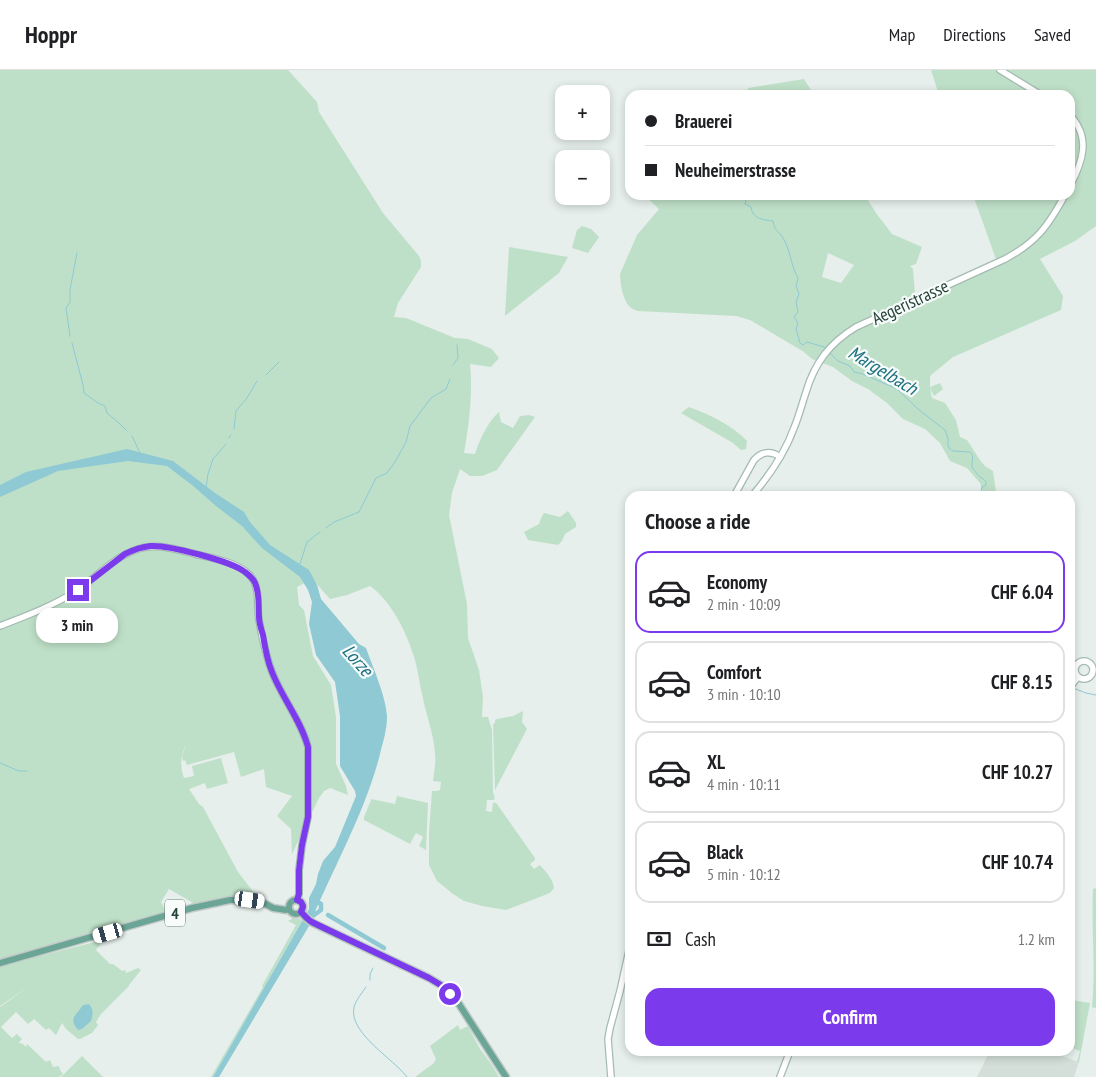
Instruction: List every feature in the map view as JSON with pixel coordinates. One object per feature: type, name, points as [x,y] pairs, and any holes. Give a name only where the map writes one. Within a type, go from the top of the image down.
[{"type":"main road","name":"4","points":[[0,964],[202,906],[230,900],[256,901],[289,907]]},
{"type":"main road","points":[[302,914],[303,906],[301,902],[294,901],[289,907],[291,912],[302,914],[313,923],[429,978],[444,987],[457,1001],[506,1077]]},
{"type":"street","points":[[1000,70],[1033,90]]},
{"type":"street","points":[[1075,122],[1080,130],[1083,143],[1081,164],[1075,176]]},
{"type":"street","name":"Aegeristrasse","points":[[756,491],[780,457],[795,428],[812,374],[819,361],[834,343],[856,327],[1019,251],[1041,233],[1062,200]]},
{"type":"street","points":[[737,491],[757,457],[762,454],[774,453],[780,457]]},
{"type":"street","points":[[0,626],[69,596],[117,559],[141,548],[159,546],[208,558],[239,568],[250,576],[254,581],[258,594],[259,619],[270,666],[301,728],[308,747],[308,817],[302,845],[297,900]]},
{"type":"street","points":[[1075,663],[1086,661],[1093,667],[1094,675],[1082,679],[1078,677],[1075,671]]},
{"type":"street","points":[[1075,681],[1078,677]]},
{"type":"street","points":[[612,1077],[608,1039],[625,969]]},
{"type":"street","points":[[780,1077],[788,1056]]},
{"type":"shaded area","points":[[988,1056],[1062,1056],[1079,1062],[1074,1077],[977,1077]]},
{"type":"green space","points":[[0,70],[288,70],[317,102],[319,112],[383,213],[419,256],[421,267],[398,303],[394,317],[406,318],[455,338],[468,339],[492,349],[499,358],[491,367],[470,364],[470,408],[464,453],[475,454],[484,432],[499,412],[501,422],[513,428],[520,416],[529,415],[535,417],[497,470],[482,476],[470,476],[460,469],[452,493],[449,515],[467,604],[468,638],[479,670],[483,697],[482,717],[488,717],[492,730],[493,792],[495,799],[487,800],[486,811],[492,812],[493,802],[497,804],[535,858],[530,864],[534,869],[540,865],[551,879],[554,888],[550,893],[506,910],[464,901],[437,881],[429,865],[429,832],[432,791],[440,790],[441,782],[433,781],[435,761],[433,739],[415,662],[407,638],[385,600],[370,586],[330,599],[312,579],[297,587],[299,605],[304,610],[313,656],[331,685],[336,717],[336,764],[348,795],[330,788],[324,791],[292,854],[291,829],[277,816],[292,796],[266,787],[264,769],[241,777],[234,752],[187,765],[182,757],[184,778],[194,776],[192,766],[221,758],[228,783],[207,789],[205,783],[189,789],[203,807],[238,872],[258,898],[233,896],[195,904],[169,889],[161,902],[166,912],[0,959]]},
{"type":"green space","points":[[931,70],[1096,70],[1096,226],[1075,241],[1040,259],[1063,296],[1061,310],[953,357],[930,376],[930,387],[940,383],[943,389],[934,396],[930,388],[932,398],[945,403],[956,420],[960,437],[967,440],[985,466],[993,471],[996,491],[982,491],[980,483],[967,468],[950,461],[940,443],[925,429],[903,419],[887,403],[833,367],[812,359],[804,352],[750,320],[736,316],[638,311],[628,304],[624,296],[620,274],[637,235],[659,209],[649,200],[868,200],[892,234],[922,247],[916,264],[910,266],[913,269],[917,298],[1003,259],[996,259],[975,200],[1075,200],[1075,90],[937,90]],"holes":[[[828,253],[854,265],[841,283],[822,277]]]},
{"type":"green space","points":[[804,79],[811,90],[748,90],[748,88]]},
{"type":"green space","points":[[582,226],[591,229],[599,237],[588,253],[572,248],[577,230]]},
{"type":"green space","points":[[509,247],[568,257],[559,273],[505,316]]},
{"type":"green space","points":[[689,407],[727,425],[741,435],[747,441],[746,449],[741,450],[733,443],[681,413]]},
{"type":"green space","points":[[568,511],[576,523],[576,527],[565,534],[558,545],[528,540],[524,532],[539,524],[544,513],[560,517]]},
{"type":"green space","points":[[523,711],[522,722],[527,729],[495,790],[493,724],[497,719],[513,716]]},
{"type":"green space","points":[[397,796],[428,803],[426,850],[419,846],[423,837],[416,833],[410,844],[364,820],[371,799],[395,804]]},
{"type":"green space","points":[[1096,888],[1096,1008],[1092,1007],[1094,977],[1093,889]]},
{"type":"green space","points":[[293,918],[302,921],[213,1077],[211,1077],[296,925],[288,921]]},
{"type":"green space","points":[[99,941],[100,946],[96,950],[110,964],[113,964],[122,971],[125,970],[126,973],[138,968],[141,970],[129,986],[101,1014],[96,1022],[98,1025],[92,1033],[80,1039],[66,1029],[62,1023],[56,1035],[49,1028],[46,1030],[34,1019],[28,1024],[16,1012],[1,1027],[12,1038],[17,1034],[22,1039],[19,1042],[21,1044],[26,1047],[27,1044],[46,1062],[50,1060],[53,1067],[59,1066],[63,1074],[59,1077],[0,1077],[0,1007],[28,987],[0,1006],[0,966]]},
{"type":"green space","points":[[1075,1001],[1090,1003],[1079,1062],[1077,1062],[1080,1051],[1075,1049]]},
{"type":"green space","points":[[458,1025],[460,1030],[468,1026],[480,1049],[499,1077],[415,1077],[434,1063],[436,1059],[430,1046]]},
{"type":"green space","points":[[82,1056],[103,1077],[61,1077]]},
{"type":"water","name":"Lorze","points":[[127,449],[173,461],[244,512],[270,545],[309,570],[317,585],[321,599],[359,644],[366,648],[382,691],[386,709],[386,727],[379,758],[365,801],[347,843],[309,926],[219,1077],[213,1077],[309,909],[309,898],[316,884],[323,861],[335,847],[356,796],[340,766],[340,716],[335,682],[316,655],[309,624],[312,602],[308,590],[300,577],[262,548],[242,526],[167,466],[128,461],[58,471],[0,497],[0,485],[26,472]]},
{"type":"water","points":[[89,1004],[93,1012],[91,1021],[78,1030],[73,1020],[74,1017],[83,1005]]},
{"type":"waterway","name":"Margelbach","points":[[746,200],[745,204],[751,207],[756,216],[773,221],[787,245],[793,268],[798,278],[796,286],[799,294],[796,302],[798,312],[794,317],[798,323],[796,329],[800,343],[803,345],[807,342],[824,347],[827,350]]},
{"type":"waterway","points":[[70,336],[66,308],[70,302],[70,290],[77,253]]},
{"type":"waterway","points":[[72,343],[84,393],[105,406],[107,413],[127,431]]},
{"type":"waterway","points":[[453,365],[458,358],[457,345]]},
{"type":"waterway","name":"Margelbach","points":[[829,352],[838,361],[850,366],[854,372],[897,389],[918,409],[945,430],[949,448],[953,451],[970,452],[973,457],[972,467],[986,482],[981,491]]},
{"type":"waterway","points":[[266,375],[279,362]]},
{"type":"waterway","points":[[326,528],[334,522],[359,512],[376,478],[387,473],[395,462],[406,442],[410,426],[431,398],[446,389],[450,379]]},
{"type":"waterway","points":[[234,429],[236,411],[247,398],[257,381]]},
{"type":"waterway","points":[[132,436],[140,453]]},
{"type":"waterway","points":[[206,488],[213,459],[226,444]]},
{"type":"waterway","points":[[300,564],[307,542],[320,532]]},
{"type":"waterway","points":[[1075,689],[1096,695]]},
{"type":"waterway","points":[[0,763],[19,771],[27,771]]},
{"type":"waterway","points":[[310,918],[321,910],[321,904],[316,901]]},
{"type":"waterway","points":[[328,915],[384,948]]},
{"type":"waterway","points":[[370,980],[373,968]]},
{"type":"waterway","points":[[366,987],[354,1007],[354,1017],[358,1026],[373,1045],[407,1077]]},
{"type":"route","points":[[78,590],[125,554],[150,546],[169,548],[229,564],[250,576],[257,587],[259,619],[272,674],[301,728],[308,747],[308,817],[302,845],[297,900],[303,906],[301,912],[310,921],[429,978],[444,987],[450,994]]}]
